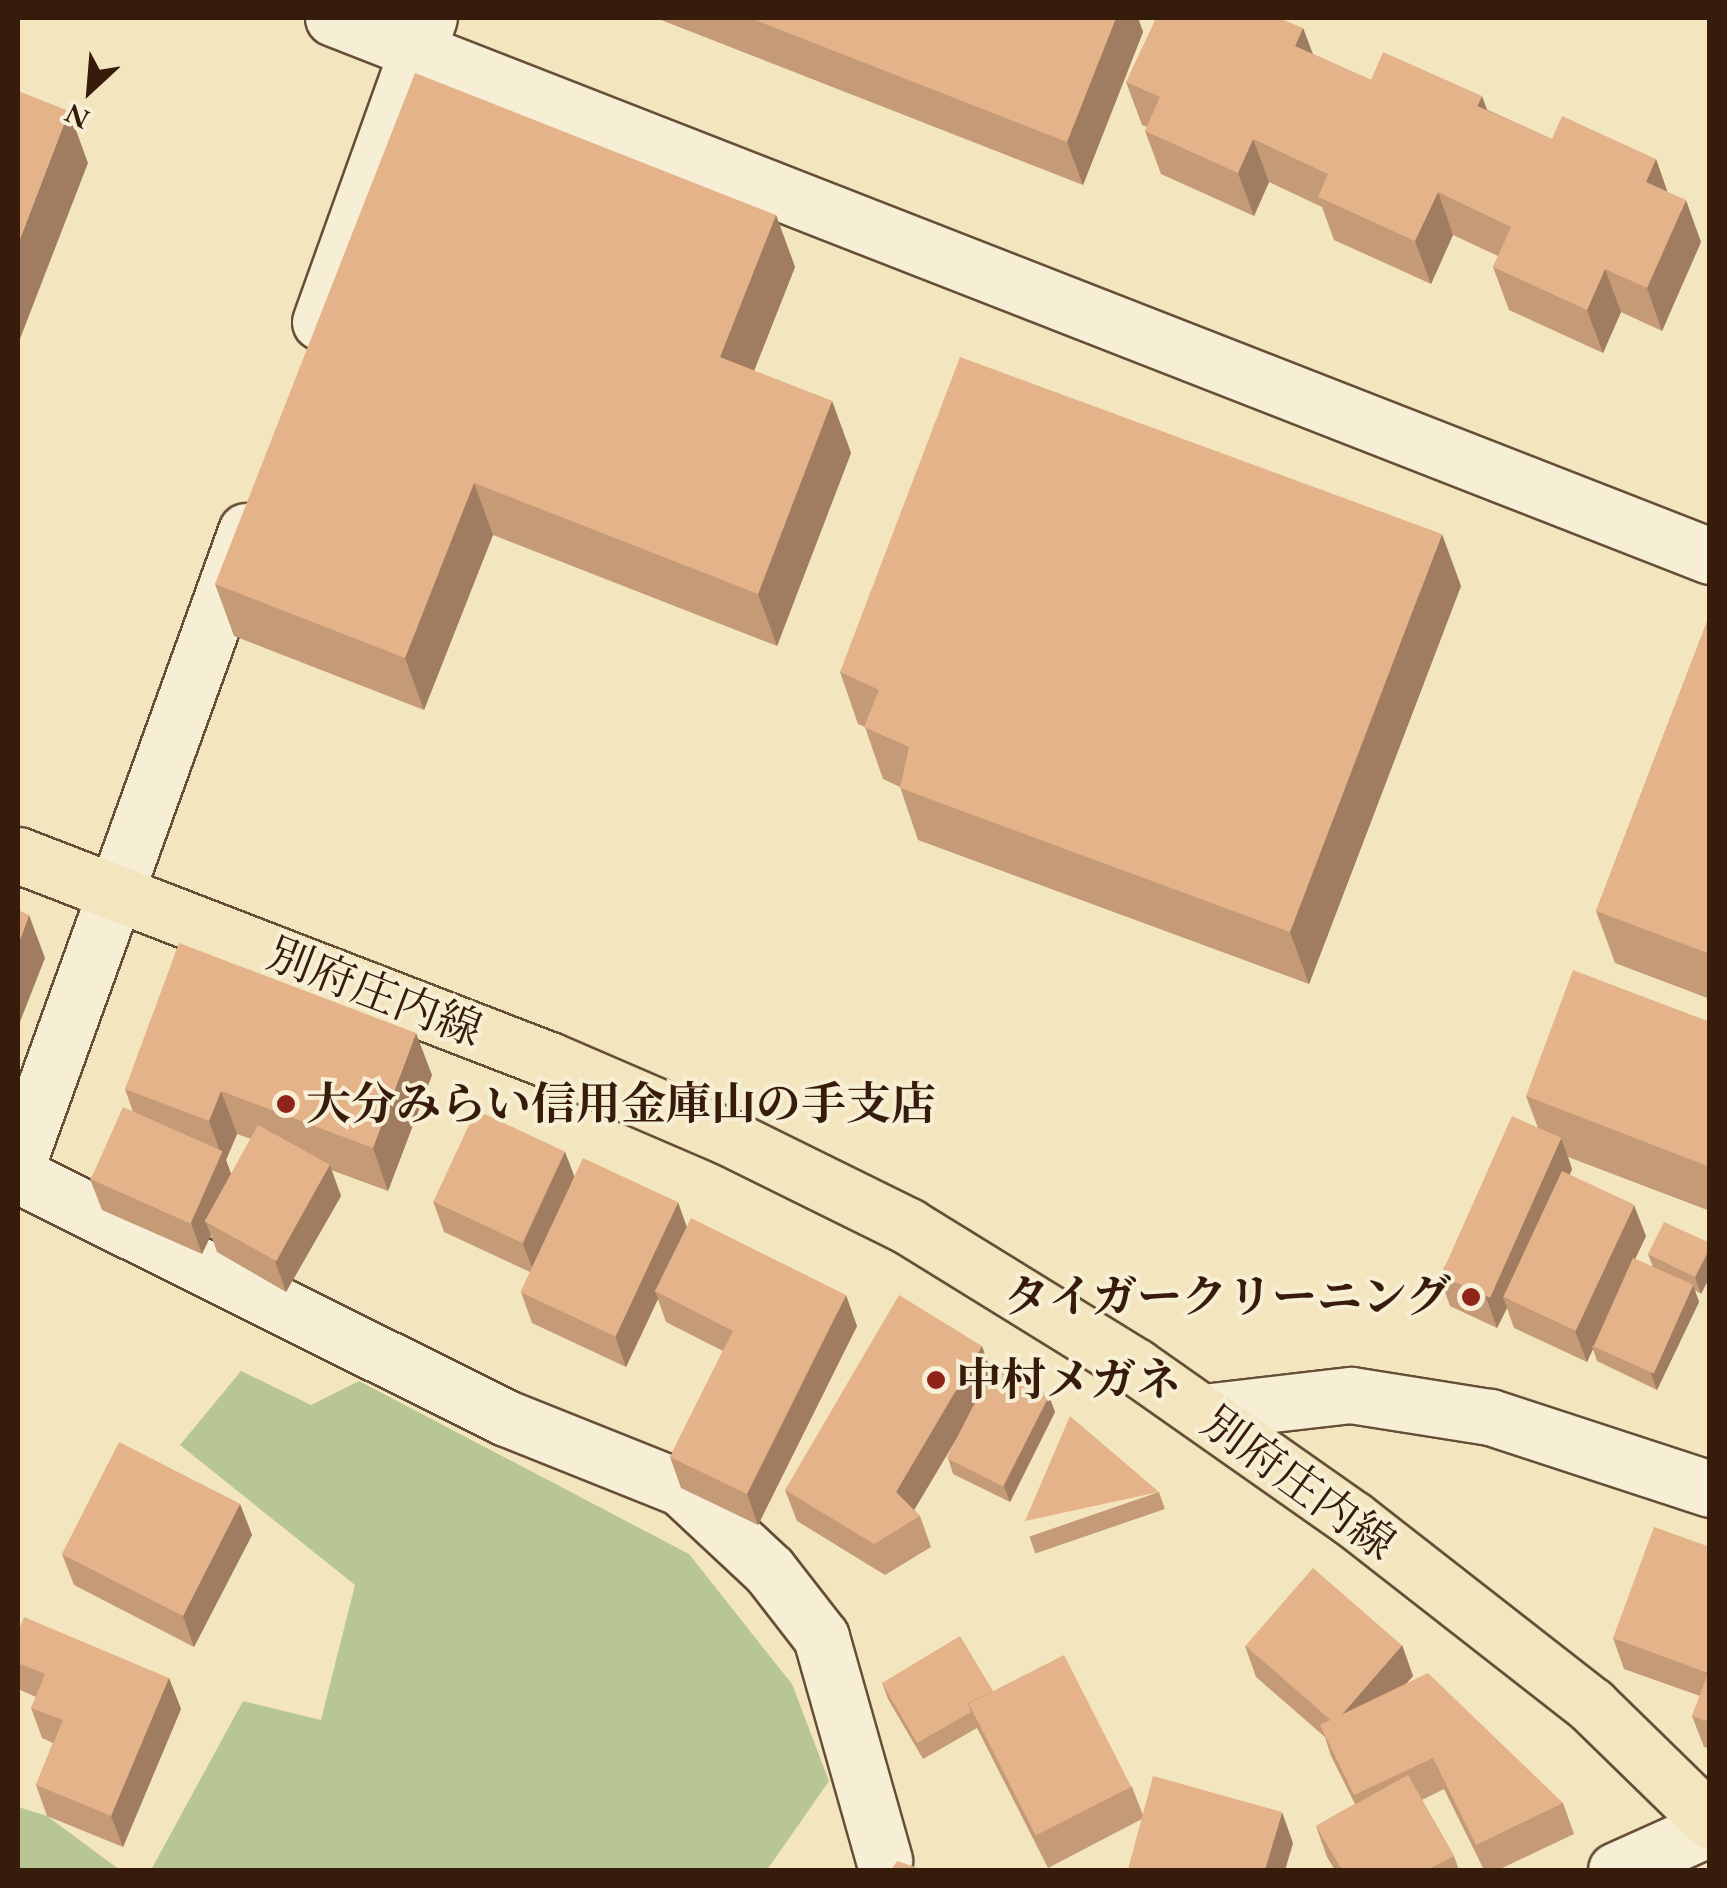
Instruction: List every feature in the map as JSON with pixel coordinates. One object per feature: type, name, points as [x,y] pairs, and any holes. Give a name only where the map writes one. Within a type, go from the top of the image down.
[{"type":"main road","name":"別府庄内線","points":[[18,855],[728,1137],[908,1226],[1204,1412],[1522,1647],[1710,1824]]},
{"type":"street","points":[[333,18],[423,33],[1710,556]]},
{"type":"street","points":[[304,367],[423,33]]},
{"type":"street","points":[[18,1162],[265,480]]},
{"type":"street","points":[[18,1175],[506,1418],[681,1488],[768,1570],[821,1637],[897,1867]]},
{"type":"street","points":[[1204,1412],[1351,1395],[1508,1421],[1710,1489]]},
{"type":"street","points":[[1616,1870],[1710,1824]]},
{"type":"green space","points":[[241,1371],[311,1405],[359,1381],[689,1554],[792,1684],[829,1781],[767,1870],[151,1870],[243,1701],[321,1720],[355,1585],[180,1445]]},
{"type":"green space","points":[[18,1807],[47,1816],[120,1870],[18,1870]]},
{"type":"building","points":[[750,18],[1116,18],[1067,142]]},
{"type":"building","points":[[1156,18],[1279,18],[1303,28],[1295,46],[1371,80],[1383,52],[1482,96],[1477,106],[1552,139],[1562,116],[1656,159],[1646,182],[1686,200],[1647,288],[1605,269],[1587,310],[1493,267],[1511,227],[1438,192],[1415,241],[1318,197],[1328,174],[1253,139],[1238,173],[1145,131],[1160,97],[1126,82]]},
{"type":"building","points":[[415,73],[776,215],[720,357],[832,401],[758,594],[474,483],[405,658],[215,584]]},
{"type":"building","points":[[18,91],[69,111],[18,244]]},
{"type":"building","points":[[960,357],[1442,534],[1290,932],[900,788],[909,747],[864,727],[879,690],[840,672]]},
{"type":"building","points":[[1710,614],[1710,954],[1596,911]]},
{"type":"building","points":[[18,910],[29,915],[18,945]]},
{"type":"building","name":"大分みらい信用金庫山の手支店","points":[[179,943],[416,1033],[373,1148],[221,1091],[209,1121],[125,1089]]},
{"type":"building","points":[[1573,970],[1710,1022],[1710,1167],[1526,1096]]},
{"type":"building","points":[[123,1107],[223,1151],[190,1224],[91,1179]]},
{"type":"building","points":[[476,1110],[565,1151],[522,1243],[433,1202]]},
{"type":"building","points":[[1512,1116],[1561,1138],[1490,1298],[1441,1276]]},
{"type":"building","points":[[258,1125],[330,1165],[276,1261],[205,1221]]},
{"type":"building","points":[[583,1158],[678,1202],[616,1337],[520,1292]]},
{"type":"building","points":[[1562,1171],[1635,1205],[1576,1331],[1503,1297]]},
{"type":"building","points":[[691,1218],[846,1295],[747,1494],[670,1457],[733,1331],[655,1291]]},
{"type":"building","points":[[1664,1222],[1710,1243],[1695,1277],[1648,1254]]},
{"type":"building","points":[[1633,1258],[1693,1285],[1654,1373],[1594,1347]]},
{"type":"building","points":[[899,1295],[982,1346],[896,1492],[920,1516],[874,1544],[785,1490]]},
{"type":"building","points":[[993,1367],[1049,1396],[1003,1486],[947,1458]]},
{"type":"building","points":[[1070,1416],[1159,1492],[1025,1521]]},
{"type":"building","points":[[119,1442],[240,1504],[183,1616],[62,1554]]},
{"type":"building","points":[[1654,1527],[1710,1547],[1710,1722],[1692,1716],[1708,1673],[1613,1638]]},
{"type":"building","points":[[1313,1568],[1402,1645],[1334,1723],[1245,1646]]},
{"type":"building","points":[[24,1617],[169,1678],[111,1816],[36,1785],[63,1720],[31,1708],[45,1674],[18,1663],[18,1632]]},
{"type":"building","points":[[960,1636],[993,1691],[968,1703],[971,1712],[917,1743],[882,1683]]},
{"type":"building","points":[[1064,1655],[1131,1787],[1036,1835],[969,1704]]},
{"type":"building","points":[[1428,1673],[1563,1803],[1476,1845],[1433,1758],[1354,1795],[1320,1725]]},
{"type":"building","points":[[1408,1775],[1454,1856],[1427,1870],[1342,1870],[1316,1826]]},
{"type":"building","points":[[1153,1776],[1282,1812],[1265,1870],[1128,1870]]},
{"type":"building","points":[[897,1861],[924,1870],[891,1870]]},
{"type":"place","name":"大分みらい信用金庫山の手支店","points":[[286,1104]]},
{"type":"place","name":"タイガークリーニング","points":[[1471,1297]]},
{"type":"place","name":"中村メガネ","points":[[936,1380]]}]
